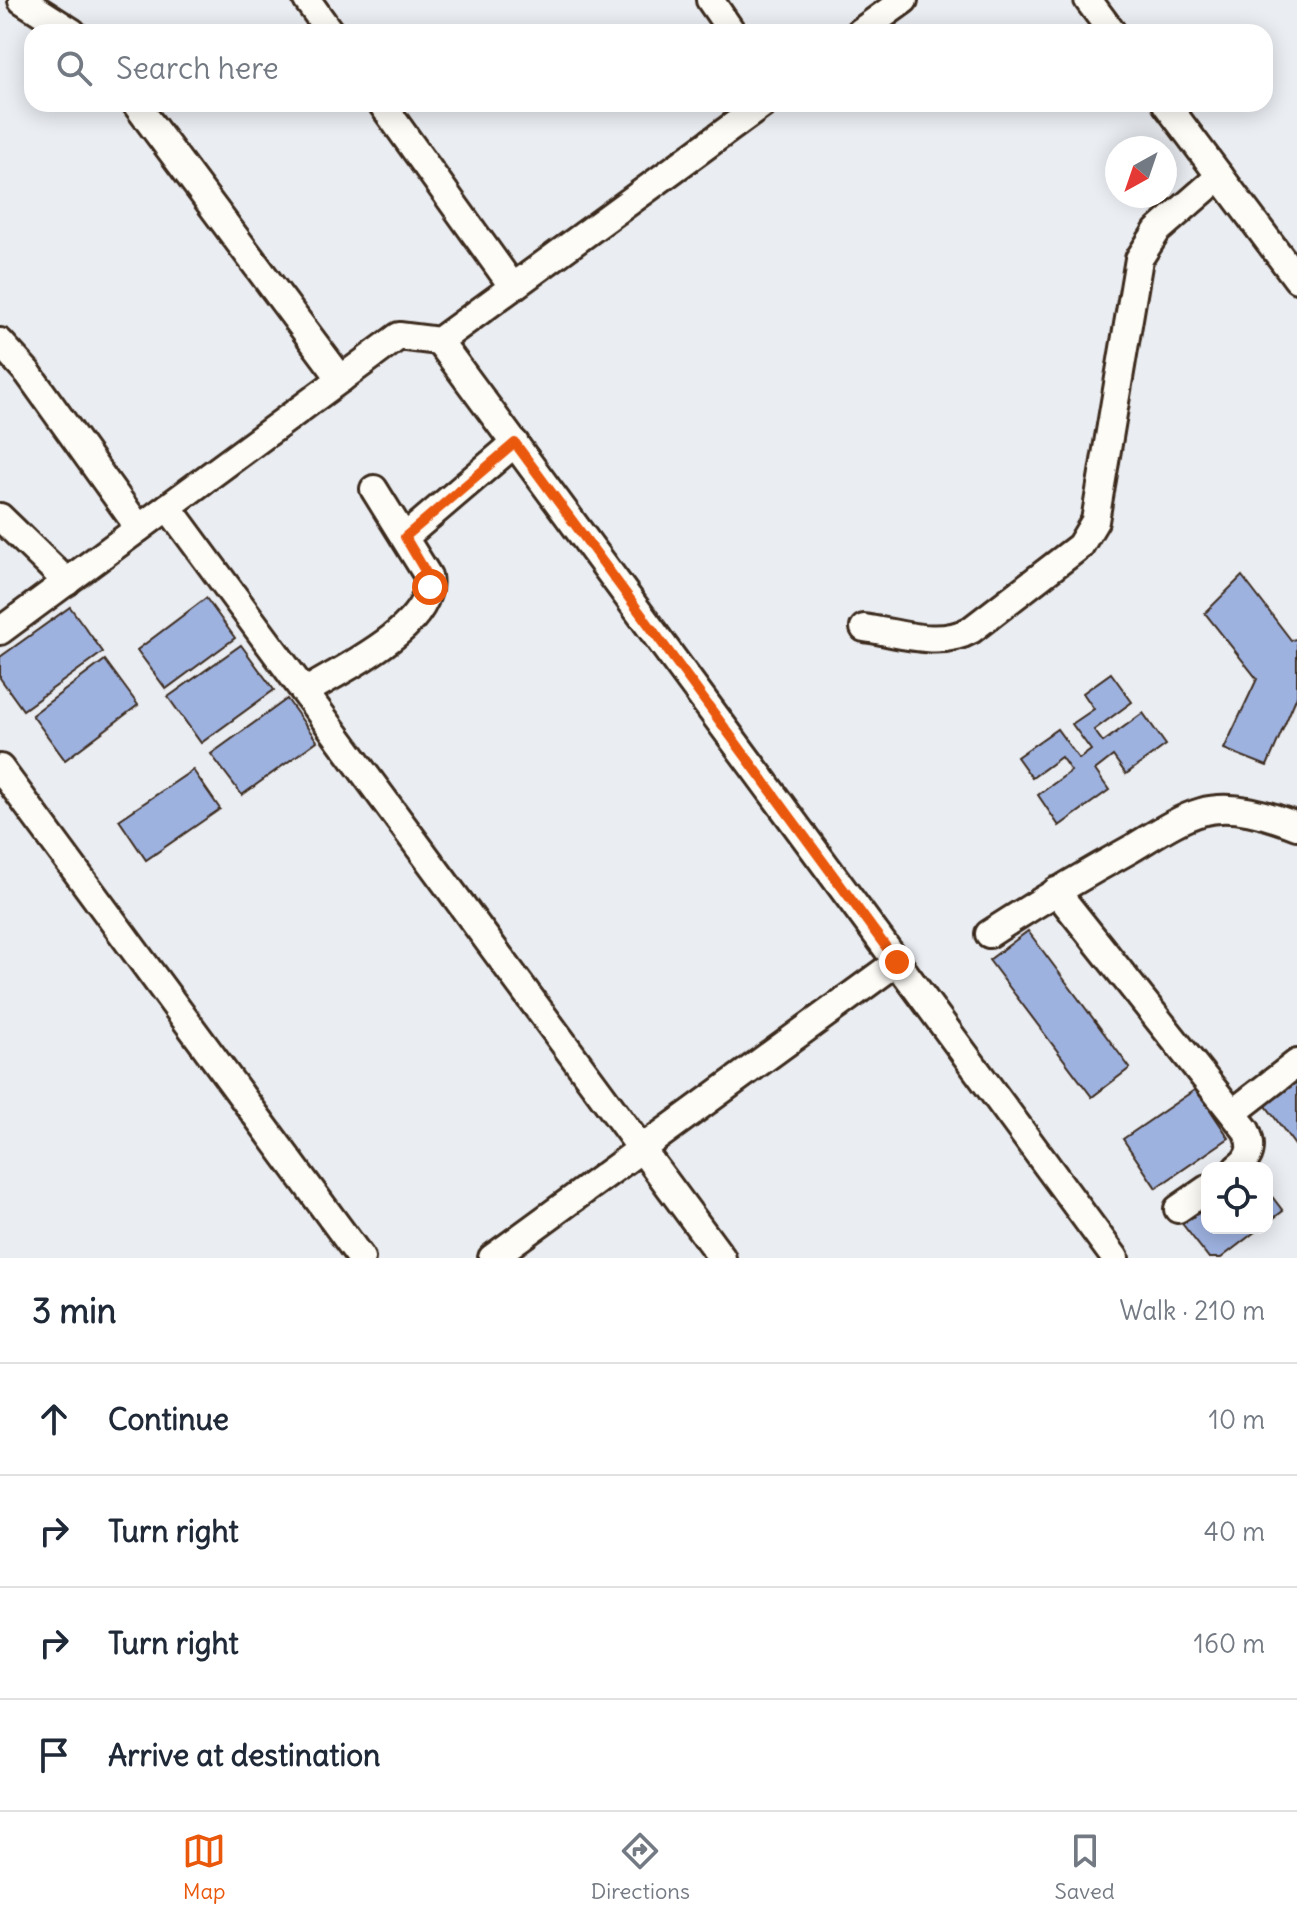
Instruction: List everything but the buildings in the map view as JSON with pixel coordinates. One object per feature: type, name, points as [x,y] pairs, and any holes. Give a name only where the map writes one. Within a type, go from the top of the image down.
[{"type":"street","points":[[307,0],[324,24]]},
{"type":"street","points":[[710,0],[726,24]]},
{"type":"street","points":[[871,24],[904,0]]},
{"type":"street","points":[[1088,0],[1106,24]]},
{"type":"street","points":[[32,2],[61,24]]},
{"type":"street","points":[[142,112],[341,379]]},
{"type":"street","points":[[388,112],[513,287]]},
{"type":"street","points":[[0,631],[399,336],[439,341],[752,112]]},
{"type":"street","points":[[1172,112],[1297,279]]},
{"type":"street","points":[[864,628],[938,639],[956,638],[971,630],[1080,546],[1095,521],[1139,259],[1157,231],[1220,176]]},
{"type":"street","points":[[439,341],[1115,1258]]},
{"type":"street","points":[[0,342],[28,373],[139,528]]},
{"type":"street","points":[[405,537],[515,443]]},
{"type":"street","points":[[305,692],[397,634],[426,600],[430,587],[428,576],[374,489]]},
{"type":"street","points":[[168,507],[722,1258]]},
{"type":"street","points":[[0,517],[67,582]]},
{"type":"street","points":[[0,768],[361,1258]]},
{"type":"street","points":[[989,934],[1056,891],[1202,811],[1230,808],[1297,826]]},
{"type":"street","points":[[1056,891],[1234,1112],[1251,1142],[1248,1158],[1244,1162]]},
{"type":"street","points":[[492,1258],[897,962]]},
{"type":"street","points":[[1234,1112],[1297,1063]]},
{"type":"street","points":[[1178,1209],[1201,1193]]},
{"type":"route","points":[[430,587],[428,576],[405,537],[515,443],[897,962]]}]
